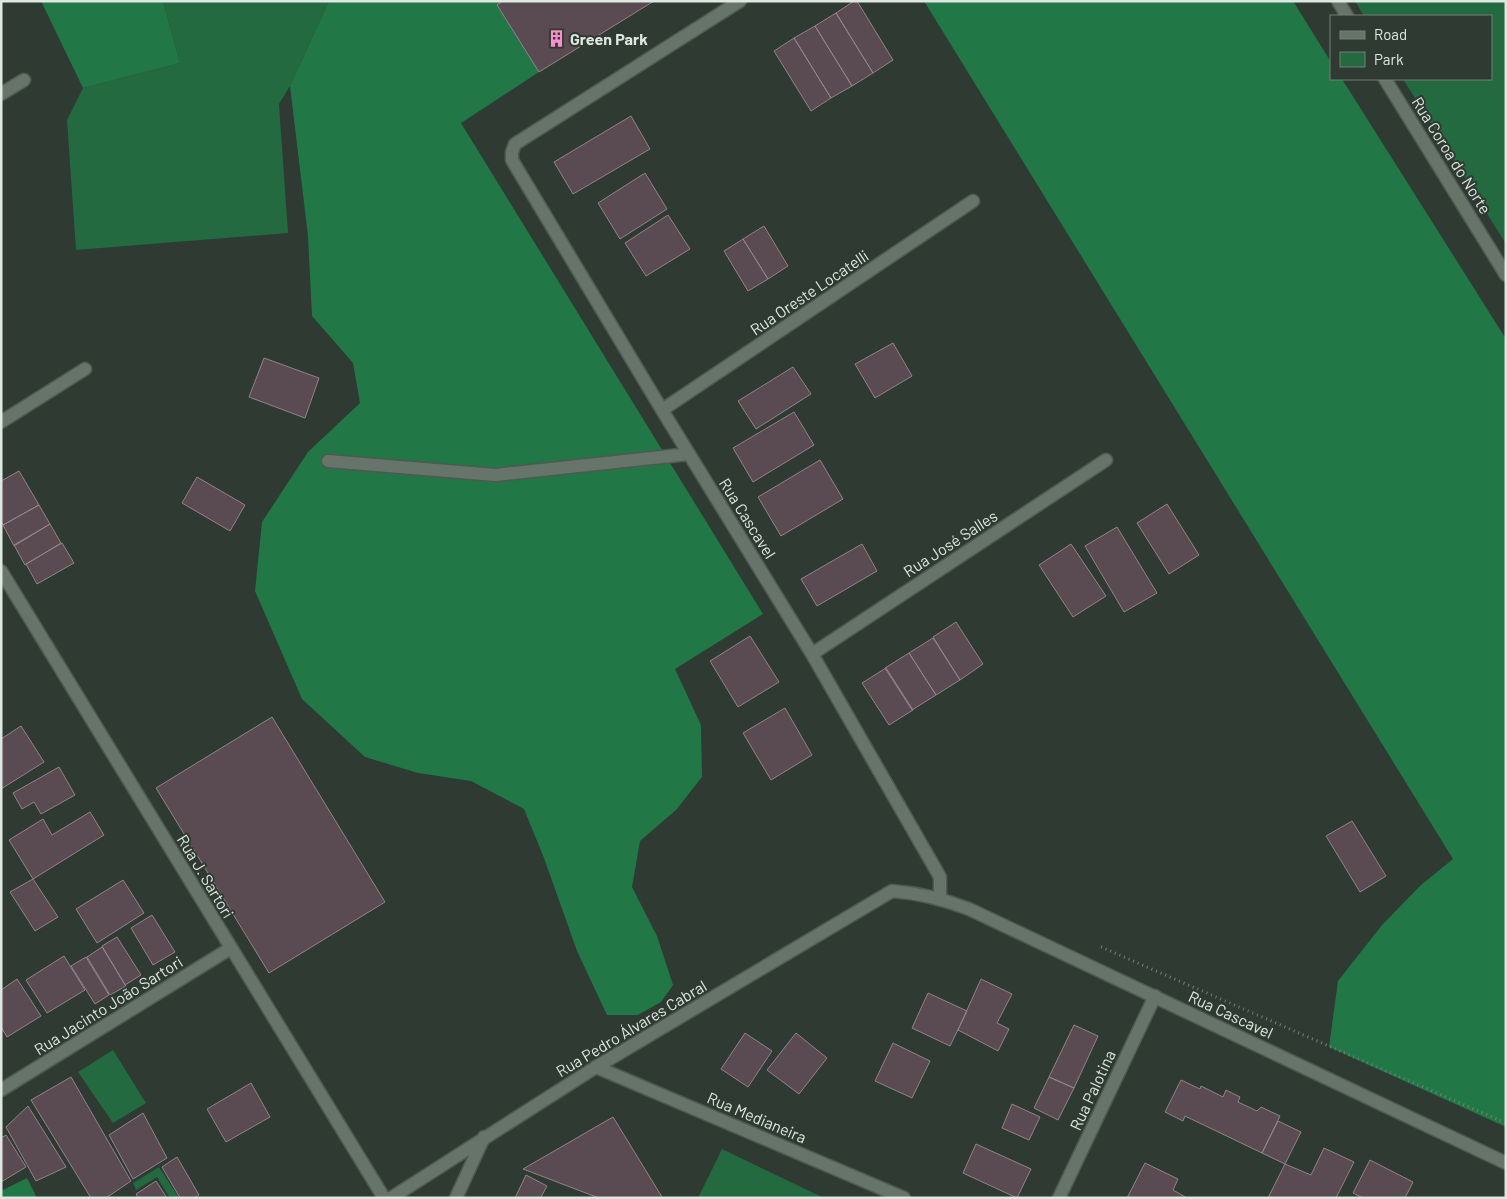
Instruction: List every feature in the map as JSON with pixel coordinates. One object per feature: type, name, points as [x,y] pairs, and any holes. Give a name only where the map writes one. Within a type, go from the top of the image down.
[{"type":"street","name":"Rua Cascavel","points":[[740,1],[515,144],[512,160],[662,410],[812,654],[940,877],[940,898]]},
{"type":"street","points":[[1338,1],[1346,15]]},
{"type":"street","points":[[1,94],[24,80]]},
{"type":"street","name":"Rua Coroa do Norte","points":[[1386,80],[1506,274]]},
{"type":"street","name":"Rua Oreste Locatelli","points":[[662,410],[973,201]]},
{"type":"street","points":[[1,422],[85,369]]},
{"type":"street","points":[[328,462],[495,475],[689,454]]},
{"type":"street","name":"Rua José Salles","points":[[812,654],[1106,460]]},
{"type":"street","name":"Rua J. Sartori","points":[[1,571],[384,1198]]},
{"type":"street","name":"Rua Cascavel","points":[[892,891],[915,892],[940,898],[969,909],[1506,1163]]},
{"type":"street","name":"Rua Pedro Álvares Cabral","points":[[391,1198],[596,1067],[892,891]]},
{"type":"street","name":"Rua Jacinto João Sartori","points":[[1,1090],[231,948]]},
{"type":"street","name":"Rua Palotina","points":[[1060,1198],[1155,996]]},
{"type":"street","name":"Rua Medianeira","points":[[596,1067],[904,1198]]},
{"type":"street","points":[[456,1198],[484,1137]]},
{"type":"path","points":[[1095,944],[1506,1123]]},
{"type":"green space","points":[[41,1],[163,1],[180,63],[83,88]]},
{"type":"green space","points":[[163,1],[329,1],[290,86],[279,104],[288,233],[76,250],[67,120],[83,88],[180,63]]},
{"type":"green space","points":[[329,1],[503,1],[539,72],[461,123],[763,614],[675,669],[701,725],[702,777],[676,810],[640,841],[632,887],[657,936],[673,985],[661,1002],[638,1015],[607,1015],[577,951],[544,858],[524,809],[471,781],[418,773],[365,757],[302,699],[255,591],[262,522],[308,452],[360,403],[353,363],[312,316],[308,236],[290,86]]},
{"type":"green space","points":[[924,1],[1293,1],[1330,60],[1330,80],[1343,80],[1506,339],[1506,1127],[1329,1047],[1338,981],[1382,925],[1421,885],[1453,859]]},
{"type":"green space","points":[[1355,1],[1506,1],[1506,244],[1404,80],[1492,80],[1492,15],[1363,15]]},
{"type":"green space","points":[[113,1050],[146,1103],[113,1123],[78,1072]]},
{"type":"green space","points":[[722,1149],[824,1198],[698,1198]]},
{"type":"green space","points":[[159,1167],[179,1198],[170,1198],[157,1177],[136,1190],[133,1183]]},
{"type":"green space","points":[[27,1178],[37,1198],[1,1198],[1,1191]]},
{"type":"building","name":"Green Park","points":[[503,1],[654,1],[539,72],[497,5]]},
{"type":"building","points":[[857,1],[893,60],[873,73],[836,13]]},
{"type":"building","points":[[836,13],[873,73],[852,86],[815,26]]},
{"type":"building","points":[[815,26],[852,86],[831,98],[794,38]]},
{"type":"building","points":[[794,38],[831,98],[811,111],[774,51]]},
{"type":"building","points":[[631,116],[650,149],[573,194],[554,162]]},
{"type":"building","points":[[645,173],[667,209],[620,239],[598,203]]},
{"type":"building","points":[[668,215],[690,249],[646,276],[625,243]]},
{"type":"building","points":[[764,226],[788,266],[768,279],[743,239]]},
{"type":"building","points":[[743,239],[768,279],[748,291],[724,251]]},
{"type":"building","points":[[893,343],[912,376],[875,398],[855,364]]},
{"type":"building","points":[[264,358],[319,378],[305,418],[249,397]]},
{"type":"building","points":[[793,367],[811,394],[756,429],[738,401]]},
{"type":"building","points":[[794,412],[814,445],[753,482],[733,448]]},
{"type":"building","points":[[820,460],[843,499],[781,536],[758,497]]},
{"type":"building","points":[[19,471],[39,505],[3,525],[1,522],[1,481]]},
{"type":"building","points":[[197,477],[245,505],[230,531],[182,503]]},
{"type":"building","points":[[1167,504],[1199,555],[1169,574],[1137,523]]},
{"type":"building","points":[[39,505],[50,524],[14,546],[3,525]]},
{"type":"building","points":[[50,524],[61,543],[25,565],[14,545]]},
{"type":"building","points":[[1117,527],[1157,593],[1124,612],[1085,546]]},
{"type":"building","points":[[62,543],[74,563],[37,584],[26,564]]},
{"type":"building","points":[[862,544],[877,571],[817,606],[801,579]]},
{"type":"building","points":[[1071,544],[1106,596],[1073,617],[1039,565]]},
{"type":"building","points":[[956,622],[983,664],[960,680],[933,637]]},
{"type":"building","points":[[750,636],[779,682],[738,707],[710,661]]},
{"type":"building","points":[[933,638],[960,680],[936,695],[909,653]]},
{"type":"building","points":[[909,653],[936,695],[912,710],[885,668]]},
{"type":"building","points":[[886,668],[913,710],[889,725],[862,683]]},
{"type":"building","points":[[785,708],[812,755],[771,780],[743,733]]},
{"type":"building","points":[[272,717],[385,902],[269,973],[156,788]]},
{"type":"building","points":[[21,726],[44,762],[1,789],[1,739]]},
{"type":"building","points":[[59,767],[75,795],[41,814],[34,802],[22,809],[13,793]]},
{"type":"building","points":[[90,812],[104,835],[33,879],[9,840],[43,819],[52,835]]},
{"type":"building","points":[[1352,821],[1386,876],[1360,892],[1326,836]]},
{"type":"building","points":[[33,879],[58,917],[35,931],[10,892]]},
{"type":"building","points":[[123,880],[144,913],[97,943],[76,909]]},
{"type":"building","points":[[152,915],[175,952],[153,965],[131,928]]},
{"type":"building","points":[[117,937],[141,975],[125,985],[102,946]]},
{"type":"building","points":[[102,947],[126,986],[110,995],[87,957]]},
{"type":"building","points":[[64,956],[85,990],[47,1013],[26,980]]},
{"type":"building","points":[[86,957],[109,995],[95,1004],[71,966]]},
{"type":"building","points":[[17,979],[41,1016],[7,1037],[1,1027],[1,990]]},
{"type":"building","points":[[981,979],[1012,994],[997,1023],[1009,1029],[998,1051],[958,1030]]},
{"type":"building","points":[[928,993],[967,1011],[950,1046],[912,1028]]},
{"type":"building","points":[[1074,1025],[1098,1036],[1074,1088],[1049,1077]]},
{"type":"building","points":[[745,1033],[772,1051],[748,1087],[721,1069]]},
{"type":"building","points":[[796,1033],[827,1058],[799,1094],[767,1070]]},
{"type":"building","points":[[893,1043],[930,1061],[912,1098],[875,1081]]},
{"type":"building","points":[[71,1077],[131,1181],[106,1198],[91,1198],[31,1100]]},
{"type":"building","points":[[1049,1077],[1074,1088],[1058,1120],[1034,1108]]},
{"type":"building","points":[[1181,1080],[1200,1089],[1201,1086],[1223,1097],[1226,1090],[1240,1097],[1238,1102],[1257,1111],[1261,1107],[1280,1116],[1262,1153],[1185,1116],[1183,1121],[1165,1112]]},
{"type":"building","points":[[251,1083],[270,1117],[226,1142],[207,1109]]},
{"type":"building","points":[[1012,1104],[1040,1117],[1029,1140],[1002,1128]]},
{"type":"building","points":[[28,1106],[66,1167],[36,1181],[6,1127]]},
{"type":"building","points":[[143,1113],[167,1158],[133,1179],[109,1135]]},
{"type":"building","points":[[613,1117],[662,1197],[599,1198],[523,1169]]},
{"type":"building","points":[[1278,1121],[1301,1132],[1285,1164],[1262,1153]]},
{"type":"building","points":[[6,1135],[26,1167],[1,1182],[1,1138]]},
{"type":"building","points":[[976,1144],[1031,1169],[1017,1198],[963,1173]]},
{"type":"building","points":[[1324,1148],[1354,1162],[1336,1198],[1268,1198],[1285,1164],[1311,1175]]},
{"type":"building","points":[[177,1157],[199,1195],[194,1198],[180,1198],[162,1167]]},
{"type":"building","points":[[1370,1160],[1413,1182],[1405,1198],[1363,1198],[1353,1193]]},
{"type":"building","points":[[1145,1163],[1178,1179],[1173,1190],[1187,1198],[1127,1198]]},
{"type":"building","points":[[526,1175],[547,1186],[541,1197],[543,1198],[515,1198]]},
{"type":"building","points":[[156,1181],[167,1198],[138,1198],[136,1194]]},
{"type":"place","name":"Green Park","points":[[556,38]]}]
